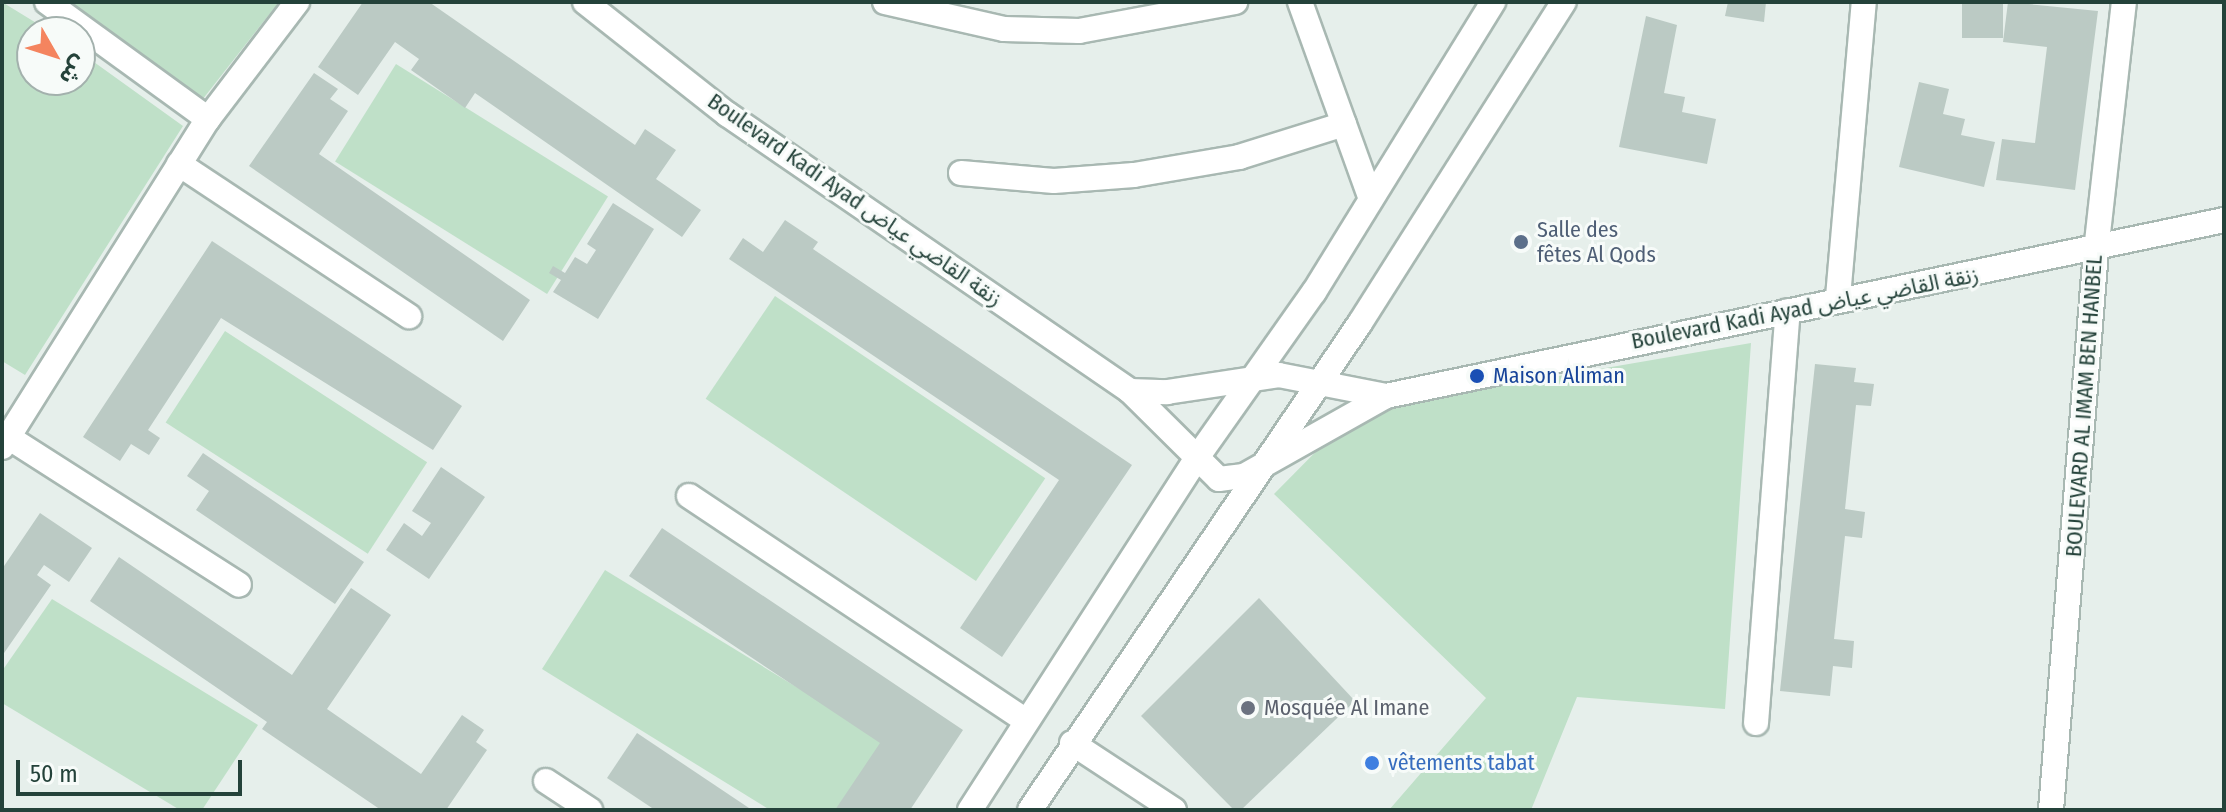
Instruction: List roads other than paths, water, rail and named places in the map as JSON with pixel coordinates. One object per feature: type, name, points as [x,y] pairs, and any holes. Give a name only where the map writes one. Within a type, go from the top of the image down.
[{"type":"street","points":[[47,2],[208,119]]},
{"type":"street","points":[[239,585],[5,442],[208,119],[297,2]]},
{"type":"street","name":"Boulevard Kadi Ayad زنقة القاضي عياض","points":[[585,2],[727,114],[1130,391],[1219,479],[1244,476],[1386,396],[1788,311],[1838,297],[2096,251],[2224,220]]},
{"type":"street","points":[[885,2],[1004,29],[1079,31],[1235,2]]},
{"type":"street","points":[[1300,2],[1371,199]]},
{"type":"street","points":[[970,810],[1196,459],[1254,378],[1371,199],[1493,2]]},
{"type":"street","points":[[1030,810],[1072,743],[1320,380],[1564,2]]},
{"type":"street","points":[[1838,297],[1864,2]]},
{"type":"street","name":"BOULEVARD AL IMAM BEN HANBEL","points":[[2051,810],[2096,251],[2124,2]]},
{"type":"street","points":[[961,173],[1054,181],[1134,175],[1239,157],[1344,124]]},
{"type":"street","points":[[179,164],[409,316]]},
{"type":"street","points":[[1756,723],[1788,311]]},
{"type":"street","name":"Boulevard Kadi Ayad زنقة القاضي عياض","points":[[1130,391],[1167,392],[1254,378],[1320,380],[1386,396]]},
{"type":"street","points":[[689,496],[1026,721]]},
{"type":"street","points":[[1072,743],[1174,810]]},
{"type":"street","points":[[546,781],[590,810]]},
{"type":"place","name":"Salle des fêtes Al Qods","points":[[1521,242]]},
{"type":"place","name":"Maison Aliman","points":[[1477,376]]},
{"type":"place","name":"Mosquée Al Imane","points":[[1248,708]]},
{"type":"place","name":"vêtements tabat","points":[[1372,763]]}]
